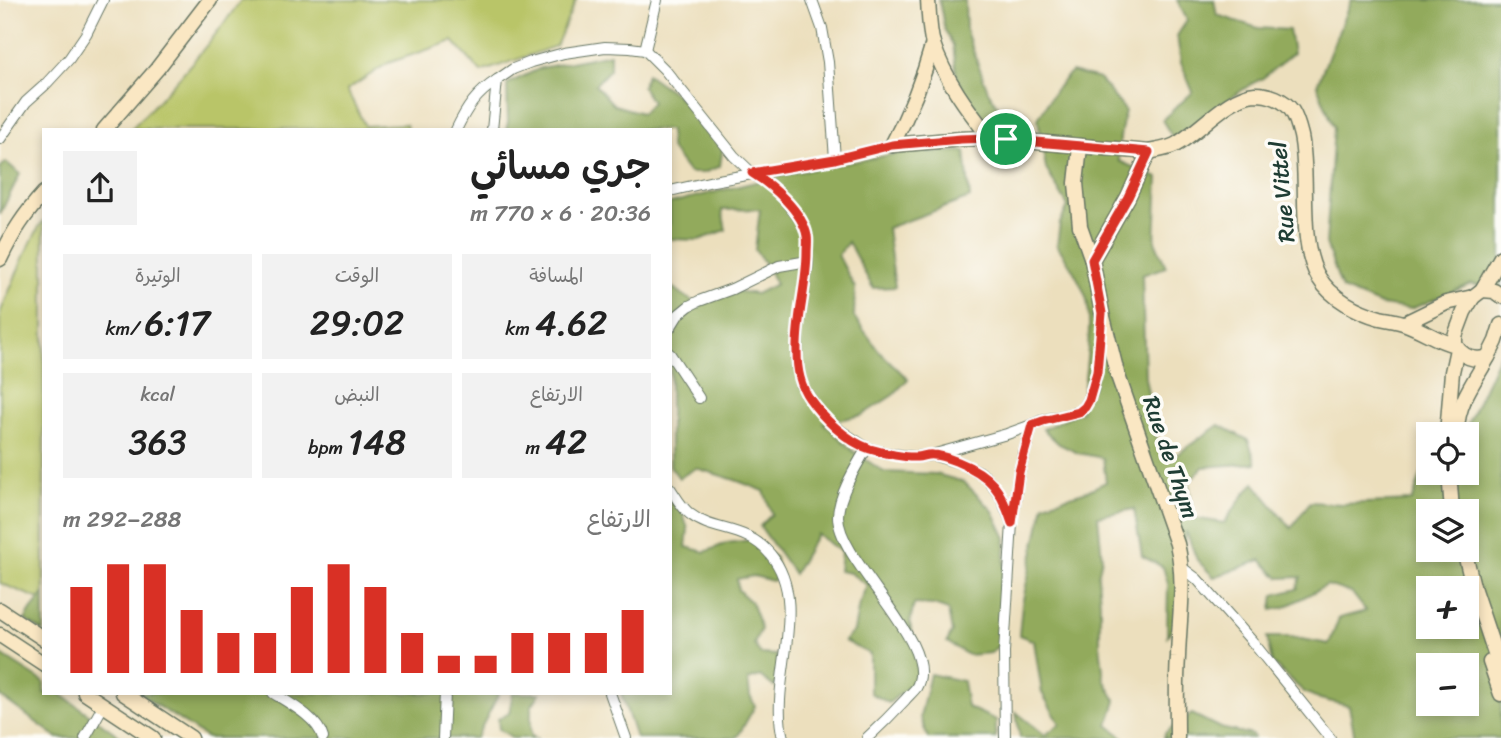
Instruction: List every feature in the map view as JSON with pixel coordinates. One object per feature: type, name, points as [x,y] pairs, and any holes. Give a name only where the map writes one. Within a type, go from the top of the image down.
[{"type":"street","points":[[0,139],[26,102],[69,60],[103,0]]},
{"type":"street","points":[[106,128],[157,69],[210,0]]},
{"type":"street","points":[[645,50],[657,0]]},
{"type":"street","points":[[812,0],[822,28],[828,62],[835,159]]},
{"type":"street","points":[[928,0],[933,43],[957,93],[990,138]]},
{"type":"street","points":[[672,191],[835,159],[892,145],[917,96],[933,43]]},
{"type":"street","points":[[457,128],[475,96],[513,69],[564,53],[605,47],[645,50],[734,156],[779,193],[802,222],[807,235],[807,261],[797,345],[802,386],[826,419],[867,448],[916,457],[932,455],[1079,412],[1085,407],[1093,391],[1102,313]]},
{"type":"street","points":[[492,128],[497,80]]},
{"type":"street","name":"Rue Vittel","points":[[892,145],[990,138],[1149,152],[1177,144],[1214,115],[1250,95],[1267,95],[1287,105],[1296,117],[1303,144],[1309,252],[1320,280],[1346,304],[1378,317],[1405,323],[1456,347],[1467,357],[1476,360],[1488,357]]},
{"type":"street","name":"Rue de Thym","points":[[1080,147],[1076,183],[1080,226],[1092,260],[1117,373],[1177,544],[1181,566],[1177,738]]},
{"type":"street","points":[[1092,260],[1128,197],[1149,152]]},
{"type":"street","points":[[0,259],[26,212],[42,195]]},
{"type":"street","points":[[1448,422],[1455,336],[1477,293],[1501,257]]},
{"type":"street","points":[[672,324],[678,315],[699,301],[779,267],[807,261]]},
{"type":"street","points":[[1405,323],[1447,303],[1477,293],[1494,291],[1501,296]]},
{"type":"street","points":[[1458,422],[1463,400],[1498,341],[1501,325]]},
{"type":"street","points":[[672,357],[699,398]]},
{"type":"street","points":[[1005,738],[1004,652],[1012,523],[1019,472],[1032,425]]},
{"type":"street","points":[[867,448],[849,481],[839,507],[840,529],[859,565],[898,619],[912,645],[919,671],[916,688],[867,738]]},
{"type":"street","points":[[932,455],[960,463],[986,477],[1001,497],[1012,523]]},
{"type":"street","points":[[672,491],[690,515],[714,526],[734,530],[762,546],[776,562],[783,576],[788,604],[779,701],[783,738]]},
{"type":"street","points":[[1467,562],[1501,671]]},
{"type":"street","points":[[1181,566],[1204,587],[1251,640],[1330,738]]},
{"type":"street","points":[[0,610],[42,638]]},
{"type":"street","points":[[1479,628],[1501,694]]},
{"type":"street","points":[[0,635],[42,663]]},
{"type":"street","points":[[88,695],[153,738]]},
{"type":"street","points":[[126,695],[191,738]]},
{"type":"street","points":[[277,695],[289,701],[316,725],[323,738]]},
{"type":"street","points":[[443,738],[445,695]]},
{"type":"street","points":[[611,695],[626,738]]},
{"type":"street","points":[[85,738],[103,706]]},
{"type":"green space","points":[[241,0],[576,0],[556,46],[481,72],[453,41],[388,63],[347,90],[365,126],[406,124],[407,128],[132,128],[216,34]]},
{"type":"green space","points":[[939,0],[965,0],[966,31],[988,91],[1012,127],[987,125],[957,79],[953,45],[945,31]]},
{"type":"green space","points":[[1177,0],[1214,0],[1217,15],[1258,28],[1289,30],[1293,53],[1263,78],[1173,138],[1162,120],[1193,92],[1181,63],[1177,36],[1187,20]]},
{"type":"green space","points":[[1351,0],[1501,0],[1501,291],[1471,284],[1411,309],[1381,305],[1342,289],[1326,244],[1334,127],[1317,85]]},
{"type":"green space","points":[[610,54],[610,69],[595,85],[614,105],[642,113],[652,102],[642,87],[647,74],[678,96],[723,146],[720,166],[704,173],[689,173],[672,151],[672,128],[506,128],[507,84],[541,68]]},
{"type":"green space","points":[[1071,72],[1099,79],[1125,110],[1119,161],[1158,178],[1155,241],[1166,267],[1142,275],[1145,378],[1159,449],[1173,457],[1219,425],[1248,440],[1256,463],[1203,467],[1189,482],[1193,518],[1224,523],[1254,483],[1291,528],[1310,502],[1342,504],[1412,501],[1418,485],[1479,485],[1479,422],[1469,422],[1501,352],[1501,738],[1355,738],[1349,706],[1304,692],[1272,663],[1267,637],[1291,637],[1329,644],[1339,618],[1366,611],[1352,593],[1327,585],[1285,607],[1272,610],[1274,595],[1297,589],[1301,577],[1279,578],[1261,560],[1214,577],[1197,560],[1186,531],[1177,624],[1167,636],[1168,584],[1163,567],[1142,556],[1134,509],[1098,516],[1102,558],[1098,576],[1100,644],[1104,679],[1116,701],[1108,725],[1124,738],[1020,738],[1016,712],[1045,735],[1060,724],[1042,693],[1034,641],[1019,635],[1022,604],[1044,504],[1087,491],[1106,482],[1103,458],[1078,453],[1059,444],[1043,429],[1081,411],[1089,321],[1086,297],[1077,276],[1057,245],[1060,223],[1068,206],[1046,169],[1038,119],[1055,90]]},
{"type":"green space","points":[[965,151],[970,198],[887,228],[895,287],[873,288],[848,242],[838,255],[855,288],[854,317],[880,352],[908,379],[893,395],[862,415],[824,423],[853,451],[884,472],[936,474],[964,482],[993,511],[1006,538],[999,645],[991,653],[968,655],[947,642],[952,632],[948,610],[934,605],[914,604],[910,623],[918,673],[908,687],[889,703],[870,693],[870,654],[844,641],[854,631],[859,604],[867,585],[850,573],[839,571],[841,552],[817,534],[794,574],[760,526],[772,514],[764,491],[696,468],[679,478],[672,469],[672,287],[698,305],[729,290],[756,294],[776,284],[755,250],[760,209],[722,210],[726,230],[699,240],[672,239],[672,203],[792,173],[905,152]]},
{"type":"green space","points":[[6,162],[20,174],[0,214],[0,168]]},
{"type":"green space","points":[[42,223],[42,596],[39,599],[0,583],[0,313]]},
{"type":"green space","points":[[672,503],[680,506],[688,529],[686,547],[705,552],[727,543],[750,540],[775,557],[780,576],[772,581],[754,576],[737,579],[738,590],[751,602],[761,629],[754,644],[760,654],[776,655],[781,670],[774,687],[760,676],[748,680],[750,696],[755,706],[738,736],[734,738],[636,738],[622,695],[672,695]]},
{"type":"green space","points":[[42,596],[42,631],[25,620]]},
{"type":"green space","points":[[0,654],[42,681],[42,695],[62,695],[122,738],[58,738],[0,696]]},
{"type":"green space","points":[[930,674],[963,681],[967,707],[996,720],[996,738],[928,738],[920,717]]},
{"type":"green space","points":[[141,695],[498,695],[476,738],[207,738]]},
{"type":"green space","points":[[513,695],[539,695],[531,707],[531,735],[536,738],[513,738],[499,729],[498,719],[509,713]]},
{"type":"green space","points":[[1192,714],[1220,728],[1253,735],[1254,738],[1164,738],[1165,733]]},
{"type":"route","points":[[961,139],[1006,139],[1149,152],[1128,197],[1092,260],[1102,313],[1093,391],[1085,407],[1079,412],[1032,425],[1019,472],[1012,523],[1001,497],[980,472],[947,458],[932,455],[916,457],[867,448],[826,419],[807,396],[797,362],[797,345],[808,264],[807,235],[802,222],[779,193],[752,173],[835,159],[892,145],[961,139]]}]
